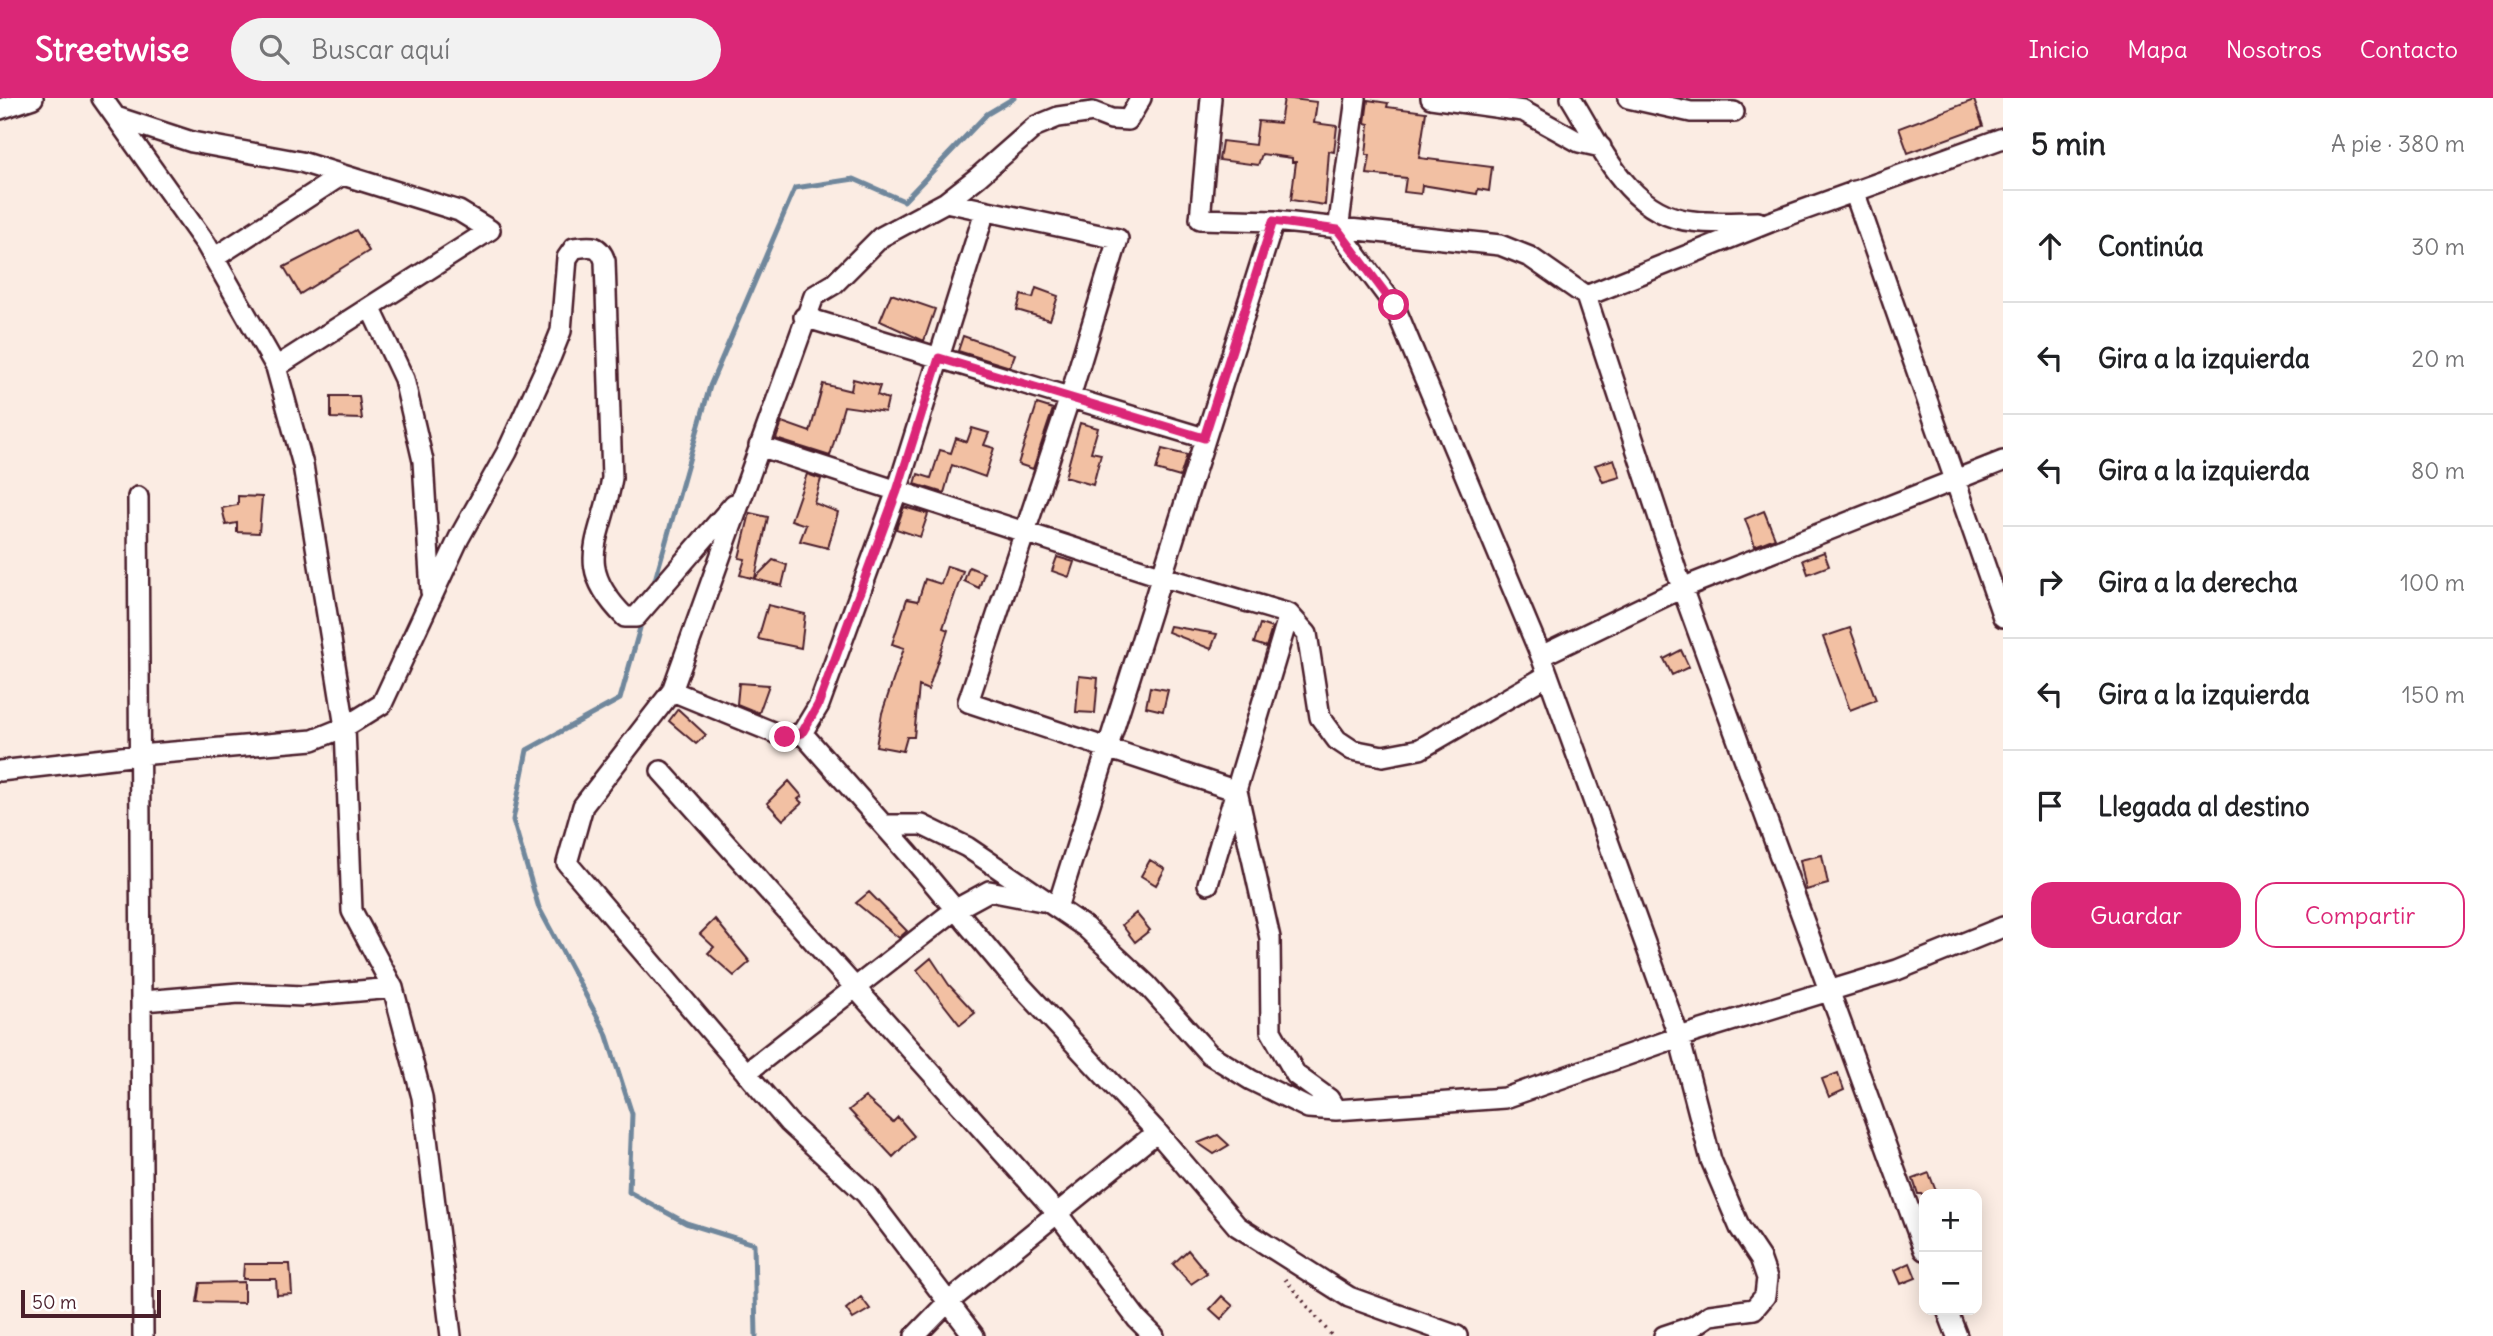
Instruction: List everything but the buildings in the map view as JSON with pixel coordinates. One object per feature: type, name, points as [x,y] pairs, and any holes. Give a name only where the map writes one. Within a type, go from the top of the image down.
[{"type":"street","points":[[0,109],[33,98]]},
{"type":"street","points":[[102,98],[214,258],[276,367],[303,465],[345,727],[352,911],[393,988],[422,1097],[451,1336]]},
{"type":"street","points":[[974,1336],[866,1194],[789,1123],[568,863],[583,807],[672,691],[804,317],[814,296],[834,284],[881,237],[946,202],[1036,126],[1081,106],[1111,119],[1128,120],[1141,98]]},
{"type":"street","points":[[1211,98],[1200,219],[1273,221],[1338,230],[1500,245],[1530,257],[1586,296],[1682,588],[1919,1237]]},
{"type":"street","points":[[1356,98],[1338,230],[1394,305],[1541,656],[1679,1037],[1711,1160],[1740,1228],[1760,1258],[1767,1278],[1765,1296],[1754,1309],[1710,1315],[1694,1326],[1664,1336]]},
{"type":"street","points":[[1431,98],[1523,111],[1579,142],[1601,148]]},
{"type":"street","points":[[1571,98],[1623,184],[1651,207],[1690,221],[1770,222]]},
{"type":"street","points":[[1628,98],[1691,112],[1734,112]]},
{"type":"street","points":[[116,117],[192,142],[302,162],[459,211],[490,230],[276,367]]},
{"type":"street","points":[[1586,296],[1770,222],[2003,138]]},
{"type":"street","points":[[214,258],[342,175]]},
{"type":"street","points":[[1854,191],[2003,617]]},
{"type":"street","points":[[946,202],[1118,239],[1026,533],[968,702],[1237,791]]},
{"type":"street","points":[[672,691],[785,737],[802,733],[818,705],[897,491],[985,211]]},
{"type":"street","points":[[1053,905],[1106,748],[1273,221]]},
{"type":"street","points":[[0,771],[139,755],[313,740],[345,727],[382,704],[459,538],[507,452],[551,356],[561,331],[567,258],[574,248],[594,246],[602,252],[605,261],[612,478],[608,501],[593,544],[596,573],[606,598],[625,617],[636,617],[742,495]]},
{"type":"street","points":[[370,307],[404,379],[423,460],[432,597]]},
{"type":"street","points":[[804,317],[1204,438]]},
{"type":"street","points":[[759,446],[1160,576],[1289,614],[1307,634],[1320,717],[1337,740],[1352,750],[1383,756],[1420,749],[1548,675]]},
{"type":"street","points":[[1541,656],[1682,588],[1822,530],[2003,461]]},
{"type":"street","points":[[138,497],[143,1336]]},
{"type":"street","points":[[1208,884],[1289,614]]},
{"type":"street","points":[[802,733],[884,825],[1006,970],[1157,1132],[1237,1226],[1349,1297],[1457,1336]]},
{"type":"street","points":[[662,771],[1057,1213],[1137,1319],[1154,1336]]},
{"type":"street","points":[[1237,791],[1270,939],[1271,1031],[1296,1075],[1329,1099],[1336,1110]]},
{"type":"street","points":[[884,825],[922,825],[967,847],[1085,927],[1147,985],[1209,1054],[1251,1080],[1308,1108],[1336,1110],[1505,1098],[1679,1037],[1827,989],[1897,970],[2003,927]]},
{"type":"street","points":[[746,1073],[956,909],[989,891],[1053,905]]},
{"type":"street","points":[[143,1001],[239,993],[302,996],[393,988]]},
{"type":"street","points":[[915,1336],[947,1303],[1157,1132]]},
{"type":"street","points":[[1949,1315],[1956,1336]]},
{"type":"path","points":[[1281,1274],[1332,1336]]},
{"type":"waterway","points":[[653,587],[710,386],[795,188],[854,179],[904,201],[987,114],[1014,98]]},
{"type":"waterway","points":[[640,628],[620,699],[527,750],[513,820],[539,908],[606,1033],[632,1114],[629,1192],[686,1223],[754,1244],[756,1336]]},
{"type":"route","points":[[785,737],[802,733],[818,705],[897,491],[939,358],[1204,438],[1273,221],[1338,230],[1394,305]]}]
